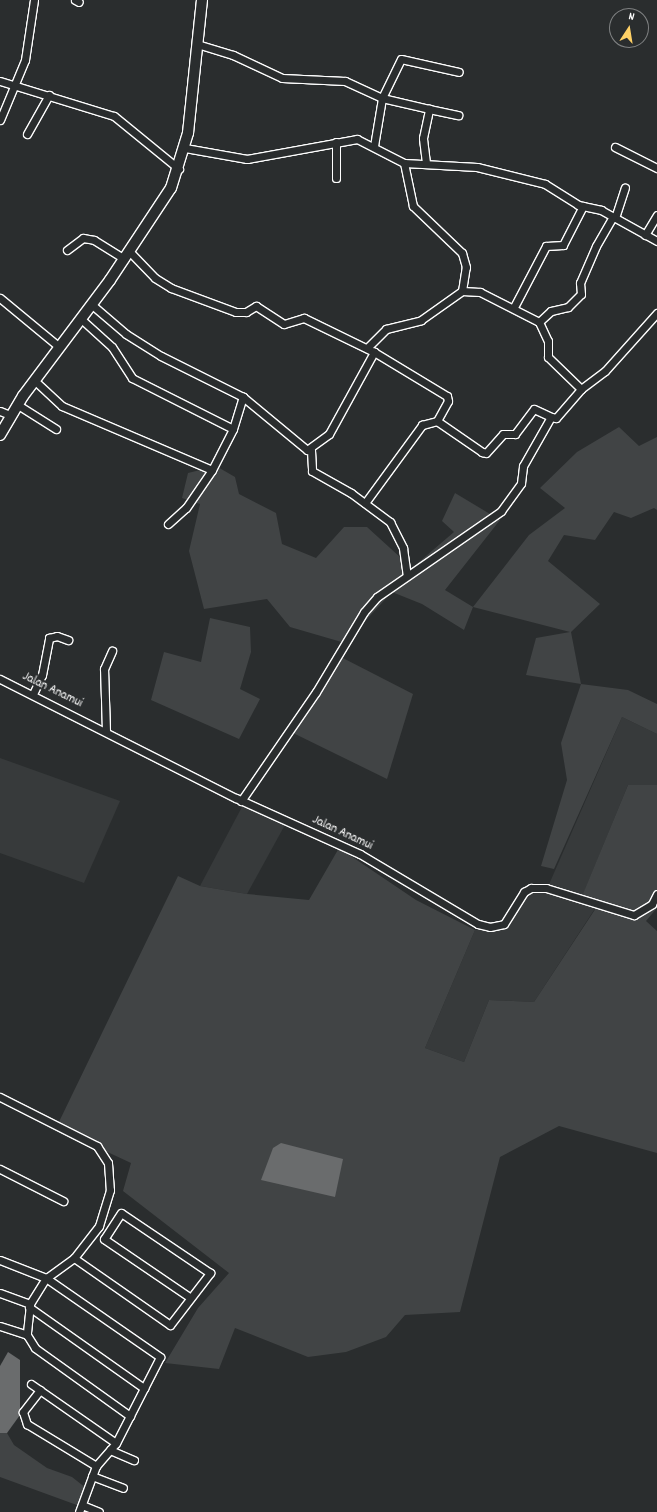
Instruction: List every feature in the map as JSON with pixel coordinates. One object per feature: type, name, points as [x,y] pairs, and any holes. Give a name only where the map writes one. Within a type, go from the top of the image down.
[{"type":"main road","points":[[0,435],[10,415],[34,380],[127,255],[161,206],[179,169],[185,148],[202,0]]},
{"type":"street","points":[[0,120],[17,87],[34,0]]},
{"type":"street","points":[[197,44],[233,55],[282,78],[345,81],[382,98],[458,115]]},
{"type":"street","points":[[374,146],[382,98],[401,59],[459,72]]},
{"type":"street","points":[[0,81],[119,118],[179,169]]},
{"type":"street","points":[[27,134],[49,95]]},
{"type":"street","points":[[426,162],[422,138],[429,109]]},
{"type":"street","points":[[185,148],[247,158],[357,139],[374,146],[404,163],[426,162],[477,167],[531,180],[554,188],[583,206],[614,217],[657,241]]},
{"type":"street","points":[[336,142],[336,178]]},
{"type":"street","points":[[615,147],[657,168]]},
{"type":"street","points":[[404,163],[413,206],[462,253],[466,267],[462,291]]},
{"type":"street","points":[[539,322],[551,311],[568,307],[581,294],[580,283],[596,246],[614,217],[624,188]]},
{"type":"street","points":[[514,307],[546,246],[563,245],[583,206]]},
{"type":"street","points":[[645,235],[657,215]]},
{"type":"street","points":[[67,250],[83,238],[94,240],[127,255],[155,278],[171,288],[236,312],[246,312],[256,306],[284,324],[304,318],[367,348],[447,396],[448,401],[437,421],[422,426],[365,503]]},
{"type":"street","points":[[367,348],[386,329],[421,320],[462,291],[480,292],[514,307],[539,322],[548,341],[548,357],[581,389]]},
{"type":"street","points":[[0,298],[58,346]]},
{"type":"street","points":[[91,304],[126,334],[161,356],[243,397],[310,450],[312,471],[365,503],[390,522],[398,533],[406,576]]},
{"type":"street","points":[[437,421],[486,453],[503,434],[515,434],[534,409],[556,418],[581,389],[605,371],[657,313]]},
{"type":"street","points":[[80,318],[112,347],[132,378],[233,429]]},
{"type":"street","points":[[310,450],[329,434],[374,352]]},
{"type":"street","points":[[34,380],[62,406],[212,470]]},
{"type":"street","points":[[168,524],[186,508],[212,470],[233,429],[243,397]]},
{"type":"street","points":[[18,405],[56,429]]},
{"type":"street","points":[[0,411],[10,415]]},
{"type":"street","points":[[241,801],[316,692],[364,612],[377,597],[501,511],[521,483],[523,466],[551,417]]},
{"type":"street","points":[[33,694],[42,675],[49,638],[57,636],[68,640]]},
{"type":"street","points":[[106,731],[104,669],[112,651]]},
{"type":"street","name":"Jalan Anamui","points":[[0,679],[33,694],[241,801],[354,851],[439,905],[490,927],[504,924],[524,892],[531,888],[546,888],[634,915],[644,911],[657,894]]},
{"type":"street","points":[[0,1098],[97,1146],[105,1157],[110,1175],[106,1205],[92,1238],[74,1258],[46,1278],[30,1305],[27,1335],[34,1348],[130,1416]]},
{"type":"street","points":[[0,1169],[63,1201]]},
{"type":"street","points":[[74,1258],[170,1324],[188,1296],[210,1273],[121,1213],[104,1239],[188,1296]]},
{"type":"street","points":[[0,1260],[46,1278],[160,1357],[116,1443],[96,1466],[92,1476],[80,1508],[99,1512]]},
{"type":"street","points":[[0,1293],[30,1305],[144,1388]]},
{"type":"street","points":[[0,1326],[27,1335]]},
{"type":"street","points":[[31,1384],[116,1443]]},
{"type":"street","points":[[40,1390],[23,1412],[27,1424],[96,1466]]},
{"type":"street","points":[[110,1450],[134,1460]]},
{"type":"street","points":[[92,1476],[122,1488]]},
{"type":"shaded area","points":[[619,427],[639,446],[657,437],[657,510],[654,508],[631,518],[614,512],[595,540],[564,535],[548,561],[600,604],[571,632],[581,684],[526,675],[536,638],[570,632],[473,607],[529,535],[565,508],[540,488],[577,452]]},
{"type":"shaded area","points":[[216,466],[235,477],[239,494],[276,513],[282,544],[316,558],[344,527],[367,527],[412,568],[454,532],[442,521],[455,493],[500,520],[445,590],[473,607],[464,630],[422,604],[392,592],[345,643],[290,627],[267,599],[204,609],[189,551],[200,504],[182,498],[188,473]]},
{"type":"shaded area","points":[[210,618],[250,627],[251,652],[240,689],[260,699],[239,739],[151,700],[164,652],[201,662]]},
{"type":"shaded area","points":[[337,655],[413,694],[387,779],[289,731]]},
{"type":"shaded area","points":[[581,684],[628,690],[657,704],[657,734],[622,717],[554,869],[541,866],[567,780],[561,743]]},
{"type":"shaded area","points":[[622,717],[657,734],[657,785],[628,785],[580,902],[596,907],[534,1002],[489,1000],[464,1062],[425,1048],[475,930],[504,928],[522,894],[547,889]]},
{"type":"shaded area","points":[[0,758],[120,801],[84,883],[0,853]]},
{"type":"shaded area","points":[[628,785],[657,785],[657,908],[646,921],[657,931],[657,1153],[559,1126],[500,1157],[460,1312],[405,1315],[386,1337],[346,1352],[308,1357],[235,1328],[219,1369],[165,1363],[198,1308],[229,1273],[123,1191],[131,1163],[56,1128],[178,876],[200,886],[247,894],[309,900],[339,848],[416,900],[475,930],[425,1048],[464,1062],[489,1000],[534,1002],[596,908],[580,901]]},
{"type":"shaded area","points":[[243,805],[286,823],[247,894],[200,886]]},
{"type":"shaded area","points":[[281,1143],[343,1159],[335,1197],[261,1180],[273,1148]]},
{"type":"shaded area","points":[[8,1352],[20,1360],[20,1415],[7,1433],[0,1433],[0,1366]]},
{"type":"shaded area","points":[[0,1433],[7,1433],[14,1445],[47,1468],[72,1477],[91,1492],[85,1508],[0,1477]]}]
